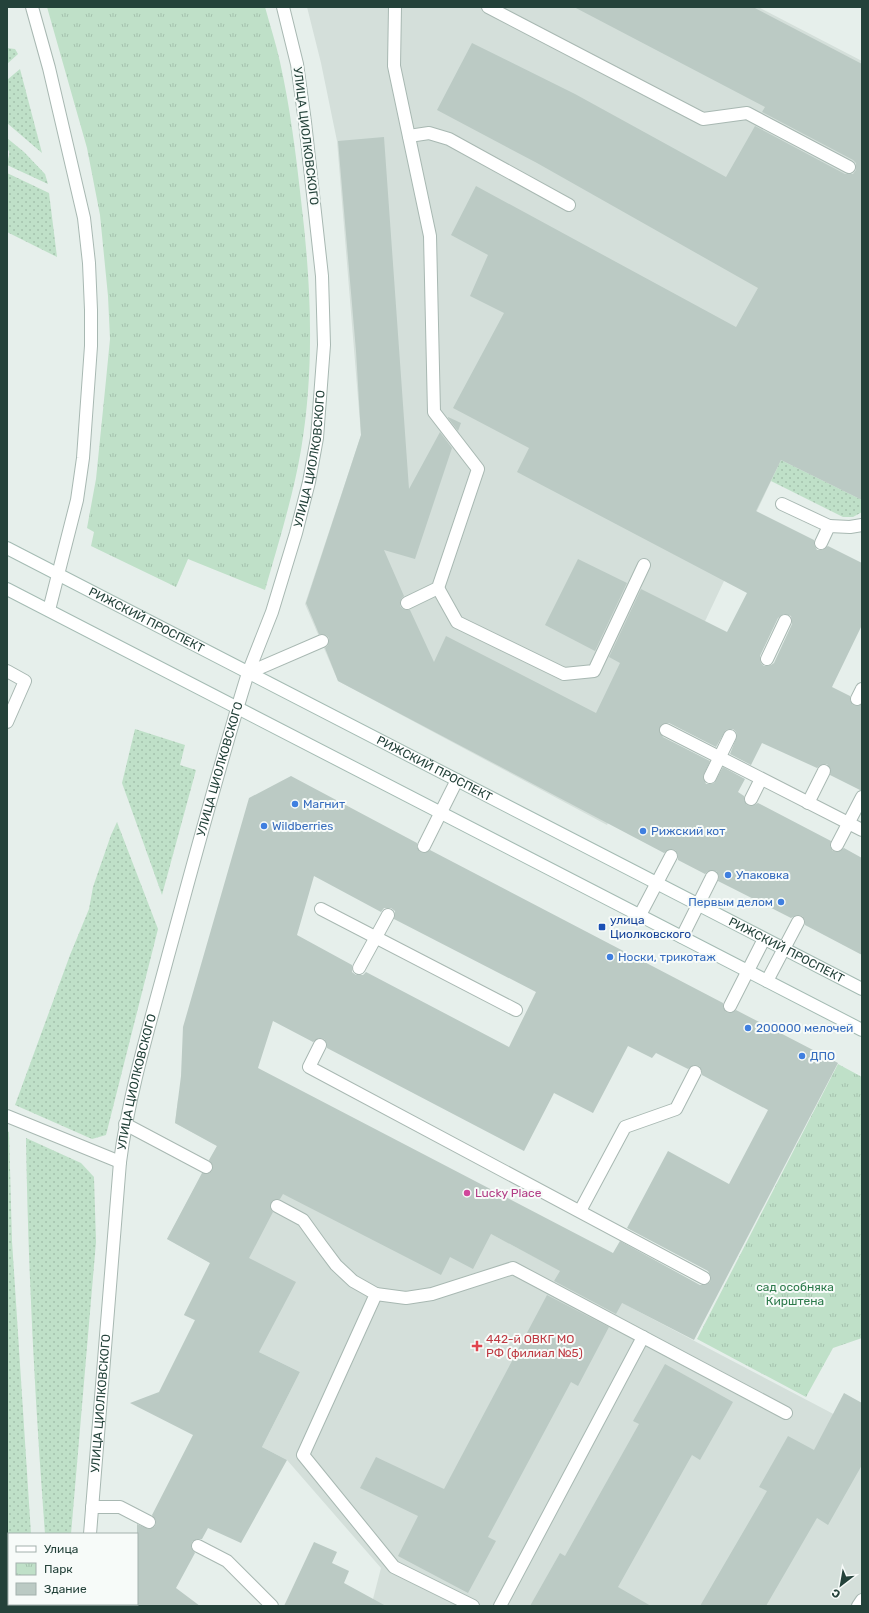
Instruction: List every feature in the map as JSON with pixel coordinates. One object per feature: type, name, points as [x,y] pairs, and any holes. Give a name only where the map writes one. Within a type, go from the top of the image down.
[{"type":"street","points":[[32,7],[49,68],[84,218],[89,262],[91,346],[83,458],[76,500],[48,610]]},
{"type":"street","name":"УЛИЦА ЦИОЛКОВСКОГО","points":[[90,1533],[120,1162],[125,1124],[138,1067],[170,948],[237,708],[248,673],[272,612],[296,533],[309,482],[317,438],[324,345],[322,276],[306,122],[297,64],[283,7]]},
{"type":"street","points":[[395,7],[394,66],[430,236],[434,412],[478,469],[438,588],[407,602]]},
{"type":"street","points":[[488,7],[703,119],[747,113],[849,167]]},
{"type":"street","points":[[409,136],[429,132],[450,139],[569,205]]},
{"type":"street","points":[[782,504],[829,526],[850,527],[862,525]]},
{"type":"street","points":[[821,543],[829,526]]},
{"type":"street","name":"РИЖСКИЙ ПРОСПЕКТ","points":[[7,548],[862,989]]},
{"type":"street","points":[[438,588],[458,622],[564,674],[594,671],[644,565]]},
{"type":"street","points":[[7,588],[862,1030]]},
{"type":"street","points":[[767,659],[785,621]]},
{"type":"street","points":[[248,673],[322,641]]},
{"type":"street","points":[[7,670],[25,681],[7,722]]},
{"type":"street","points":[[666,730],[862,830]]},
{"type":"street","points":[[710,778],[730,736]]},
{"type":"street","points":[[808,803],[824,771]]},
{"type":"street","points":[[751,799],[761,779]]},
{"type":"street","points":[[424,846],[457,780]]},
{"type":"street","points":[[838,845],[862,797]]},
{"type":"street","points":[[640,915],[671,856]]},
{"type":"street","points":[[682,937],[712,877]]},
{"type":"street","points":[[321,909],[516,1010]]},
{"type":"street","points":[[359,968],[388,915]]},
{"type":"street","points":[[767,981],[798,922]]},
{"type":"street","points":[[730,1006],[764,939]]},
{"type":"street","points":[[320,1045],[309,1067],[704,1278]]},
{"type":"street","points":[[580,1211],[625,1127],[676,1109],[695,1072]]},
{"type":"street","points":[[7,1116],[120,1162]]},
{"type":"street","points":[[125,1124],[206,1167]]},
{"type":"street","points":[[277,1206],[304,1220],[320,1246],[336,1265],[353,1281],[376,1294],[406,1298],[432,1294],[513,1268],[786,1413]]},
{"type":"street","points":[[376,1294],[303,1455],[394,1567],[473,1606]]},
{"type":"street","points":[[500,1606],[643,1337]]},
{"type":"street","points":[[92,1507],[120,1507],[149,1522]]},
{"type":"street","points":[[198,1546],[227,1561],[272,1606]]},
{"type":"street","points":[[858,1606],[862,1600]]},
{"type":"shaded area","points":[[307,7],[758,7],[862,61],[862,500],[781,460],[607,825],[338,681],[305,604],[361,435],[337,141],[321,63]]},
{"type":"shaded area","name":"442-й ОВКГ МО РФ (филиал №5)","points":[[178,1099],[188,1100],[491,1234],[862,1429],[862,1606],[369,1606],[373,1599],[381,1568],[287,1460],[262,1447],[300,1372],[184,1315],[210,1263],[167,1239],[217,1146],[175,1123]]},
{"type":"green space","points":[[47,7],[265,7],[275,41],[287,96],[297,165],[307,262],[310,356],[305,419],[298,468],[290,503],[265,590],[188,559],[176,587],[91,546],[94,532],[87,528],[96,479],[110,339],[108,296],[100,215],[87,148]]},
{"type":"green space","points":[[7,48],[15,49],[18,54],[7,64]]},
{"type":"green space","points":[[20,69],[42,153],[7,123],[7,80]]},
{"type":"green space","points":[[7,138],[24,152],[45,174],[48,184],[7,165],[9,151],[7,149]]},
{"type":"green space","points":[[7,173],[49,193],[57,257],[7,232]]},
{"type":"green space","points":[[781,460],[862,500],[862,512],[853,517],[843,517],[771,481]]},
{"type":"green space","points":[[135,729],[185,745],[180,765],[196,770],[162,895],[122,783]]},
{"type":"green space","points":[[117,822],[158,929],[106,1135],[92,1139],[15,1105],[70,955],[89,909],[93,887]]},
{"type":"green space","name":"сад особняка Кирштена","points":[[838,1064],[862,1077],[862,1338],[833,1348],[806,1397],[697,1339]]},
{"type":"green space","points":[[7,1131],[9,1132],[12,1241],[31,1533],[8,1533],[8,1567]]},
{"type":"green space","points":[[26,1138],[81,1163],[94,1177],[96,1242],[71,1533],[45,1533],[32,1336]]},
{"type":"building","points":[[574,7],[753,7],[862,64],[862,500],[781,460],[756,511],[814,540],[817,550],[822,550],[828,546],[862,563],[862,625],[832,687],[850,696],[850,700],[853,705],[858,706],[862,704],[862,790],[830,775],[831,770],[827,764],[820,765],[817,768],[762,743],[751,765],[730,754],[737,736],[733,729],[726,730],[716,747],[669,723],[662,724],[659,730],[663,737],[710,761],[703,777],[706,784],[714,783],[723,767],[745,779],[738,792],[744,796],[744,800],[747,805],[752,806],[758,803],[831,841],[830,846],[833,851],[838,852],[844,848],[862,858],[862,955],[805,925],[805,921],[802,916],[797,915],[791,918],[718,881],[719,876],[716,871],[708,871],[705,874],[678,860],[678,855],[675,850],[670,849],[664,853],[338,681],[325,648],[328,645],[329,638],[326,635],[319,634],[306,603],[361,435],[356,351],[338,141],[384,137],[409,489],[440,432],[452,448],[415,559],[384,550],[404,596],[401,599],[400,606],[403,609],[410,610],[434,662],[446,636],[596,713],[620,663],[609,657],[641,589],[727,632],[747,593],[517,472],[529,448],[453,408],[504,313],[470,296],[488,255],[451,235],[476,186],[736,327],[758,288],[537,163],[437,110],[472,43],[575,94],[726,177],[755,126],[845,174],[853,174],[856,170],[856,163],[853,160],[762,112],[765,107]],"holes":[[[784,614],[791,616],[792,624],[774,663],[764,666],[761,663],[760,656],[778,618]]]},
{"type":"building","points":[[448,418],[461,423],[458,431]]},
{"type":"building","points":[[578,559],[627,583],[595,651],[545,625]]},
{"type":"building","points":[[291,776],[417,843],[417,847],[420,852],[425,853],[430,850],[723,1003],[723,1007],[726,1012],[731,1013],[736,1010],[838,1063],[694,1340],[622,1303],[616,1314],[554,1281],[560,1271],[491,1234],[473,1269],[450,1257],[441,1275],[283,1194],[280,1199],[273,1200],[270,1206],[273,1212],[249,1258],[296,1282],[259,1352],[300,1372],[262,1447],[287,1460],[241,1543],[208,1528],[202,1539],[197,1539],[192,1542],[191,1547],[195,1553],[176,1588],[200,1606],[137,1606],[137,1524],[149,1529],[155,1526],[156,1521],[152,1515],[193,1435],[130,1403],[159,1392],[195,1320],[184,1315],[210,1263],[167,1239],[202,1173],[207,1174],[212,1171],[213,1166],[209,1160],[217,1146],[175,1123],[181,1076],[183,1027],[249,798]],"holes":[[[314,876],[381,912],[384,908],[391,908],[395,911],[394,919],[536,992],[509,1047],[366,972],[363,975],[356,975],[352,972],[352,965],[297,935]],[[273,1021],[313,1042],[319,1038],[324,1039],[327,1044],[327,1048],[524,1151],[554,1093],[593,1113],[628,1046],[652,1058],[656,1053],[688,1069],[694,1065],[699,1066],[702,1071],[702,1075],[768,1110],[729,1184],[668,1151],[627,1228],[708,1271],[711,1277],[710,1282],[705,1285],[700,1285],[620,1241],[613,1253],[258,1068]]]},
{"type":"building","points":[[547,1295],[609,1327],[578,1386],[571,1382],[488,1537],[496,1541],[468,1593],[398,1556],[418,1516],[360,1488],[376,1457],[444,1489]]},
{"type":"building","points":[[665,1364],[733,1402],[700,1460],[692,1455],[618,1587],[651,1606],[530,1606],[560,1553],[565,1556],[639,1424],[633,1421]]},
{"type":"building","points":[[844,1393],[862,1403],[862,1465],[828,1525],[817,1518],[766,1606],[700,1606],[767,1491],[759,1487],[788,1436],[814,1450]]},
{"type":"building","points":[[314,1542],[337,1552],[332,1563],[349,1571],[344,1583],[386,1606],[284,1606]]},
{"type":"place","name":"Магнит","points":[[295,804]]},
{"type":"place","name":"Wildberries","points":[[264,826]]},
{"type":"place","name":"Рижский кот","points":[[643,831]]},
{"type":"place","name":"Упаковка","points":[[728,875]]},
{"type":"place","name":"Первым делом","points":[[781,902]]},
{"type":"place","name":"улица Циолковского","points":[[602,927]]},
{"type":"place","name":"Носки, трикотаж","points":[[610,957]]},
{"type":"place","name":"200000 мелочей","points":[[748,1028]]},
{"type":"place","name":"ДПО","points":[[802,1056]]},
{"type":"place","name":"Lucky Place","points":[[467,1193]]},
{"type":"place","name":"442-й ОВКГ МО РФ (филиал №5)","points":[[477,1346]]}]
